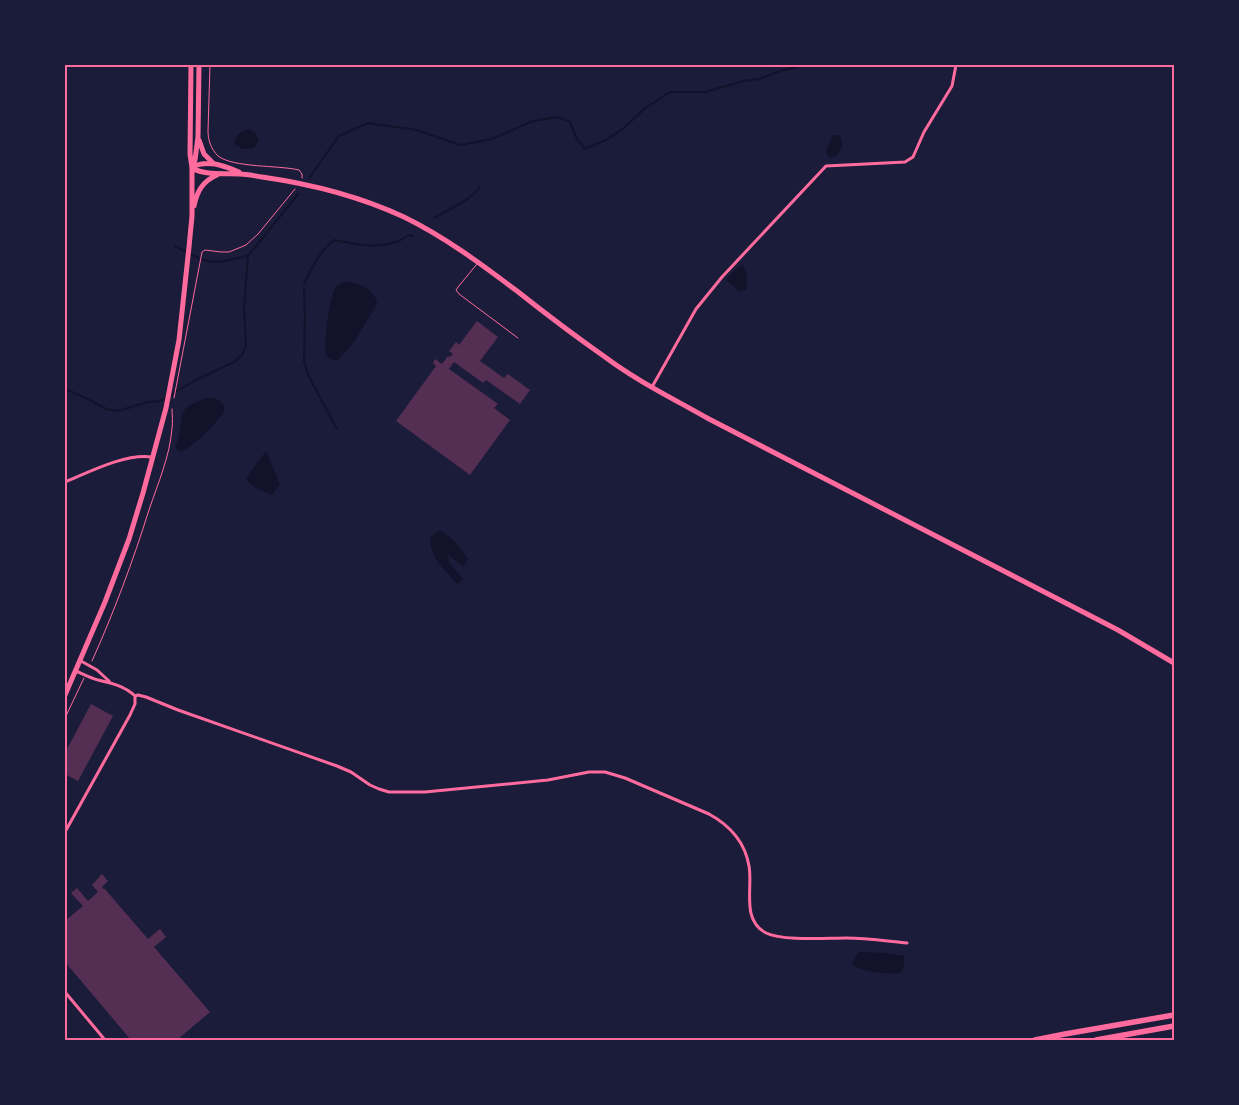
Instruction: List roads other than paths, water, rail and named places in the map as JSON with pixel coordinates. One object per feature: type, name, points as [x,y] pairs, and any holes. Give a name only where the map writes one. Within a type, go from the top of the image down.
[{"type":"highway","points":[[1035,1040],[1174,1015]]},
{"type":"highway","points":[[1096,1040],[1174,1026]]},
{"type":"main road","points":[[65,695],[124,553],[169,408],[179,340],[192,216],[192,168],[190,154],[191,65]]},
{"type":"main road","points":[[192,168],[198,137],[199,65]]},
{"type":"main road","points":[[198,137],[204,154],[214,164]]},
{"type":"main road","points":[[192,168],[201,164],[214,164],[242,174]]},
{"type":"main road","points":[[192,168],[220,174],[242,174],[282,180],[328,190],[363,200],[405,218],[450,242],[607,359],[651,387],[1118,630],[1174,663]]},
{"type":"main road","points":[[192,216],[197,196],[202,186],[211,178],[220,174]]},
{"type":"street","points":[[651,387],[696,309],[722,277],[826,166],[905,162],[913,157],[924,132],[952,86],[956,65]]},
{"type":"street","points":[[65,482],[126,459],[142,456],[153,458]]},
{"type":"street","points":[[80,660],[98,670],[110,682]]},
{"type":"street","points":[[65,832],[135,704],[135,696],[131,692],[110,682],[97,680],[76,671]]},
{"type":"street","points":[[135,696],[146,697],[337,766],[351,772],[370,785],[389,792],[425,792],[548,780],[589,772],[613,773],[708,814],[728,826],[746,854],[750,873],[750,913],[756,925],[766,933],[782,937],[868,939],[907,943]]},
{"type":"street","points":[[65,992],[105,1040]]},
{"type":"lane","points":[[479,262],[456,290],[518,338]]},
{"type":"waterway","points":[[310,177],[339,136],[368,123],[417,130],[460,145],[492,139],[533,121],[558,117],[570,122],[577,139],[585,149],[606,140],[624,128],[644,109],[670,92],[705,92],[744,81],[759,79],[800,66],[821,65]]},
{"type":"waterway","points":[[434,218],[465,201],[480,187]]},
{"type":"waterway","points":[[170,395],[234,362],[242,355],[246,346],[244,308],[248,256],[298,194]]},
{"type":"waterway","points":[[304,284],[321,253],[335,240],[372,246],[399,241],[409,235],[413,236]]},
{"type":"waterway","points":[[175,246],[199,258],[213,262],[248,256]]},
{"type":"waterway","points":[[304,289],[304,361],[308,375],[337,429]]},
{"type":"waterway","points":[[65,389],[106,409],[118,411],[166,398]]}]
